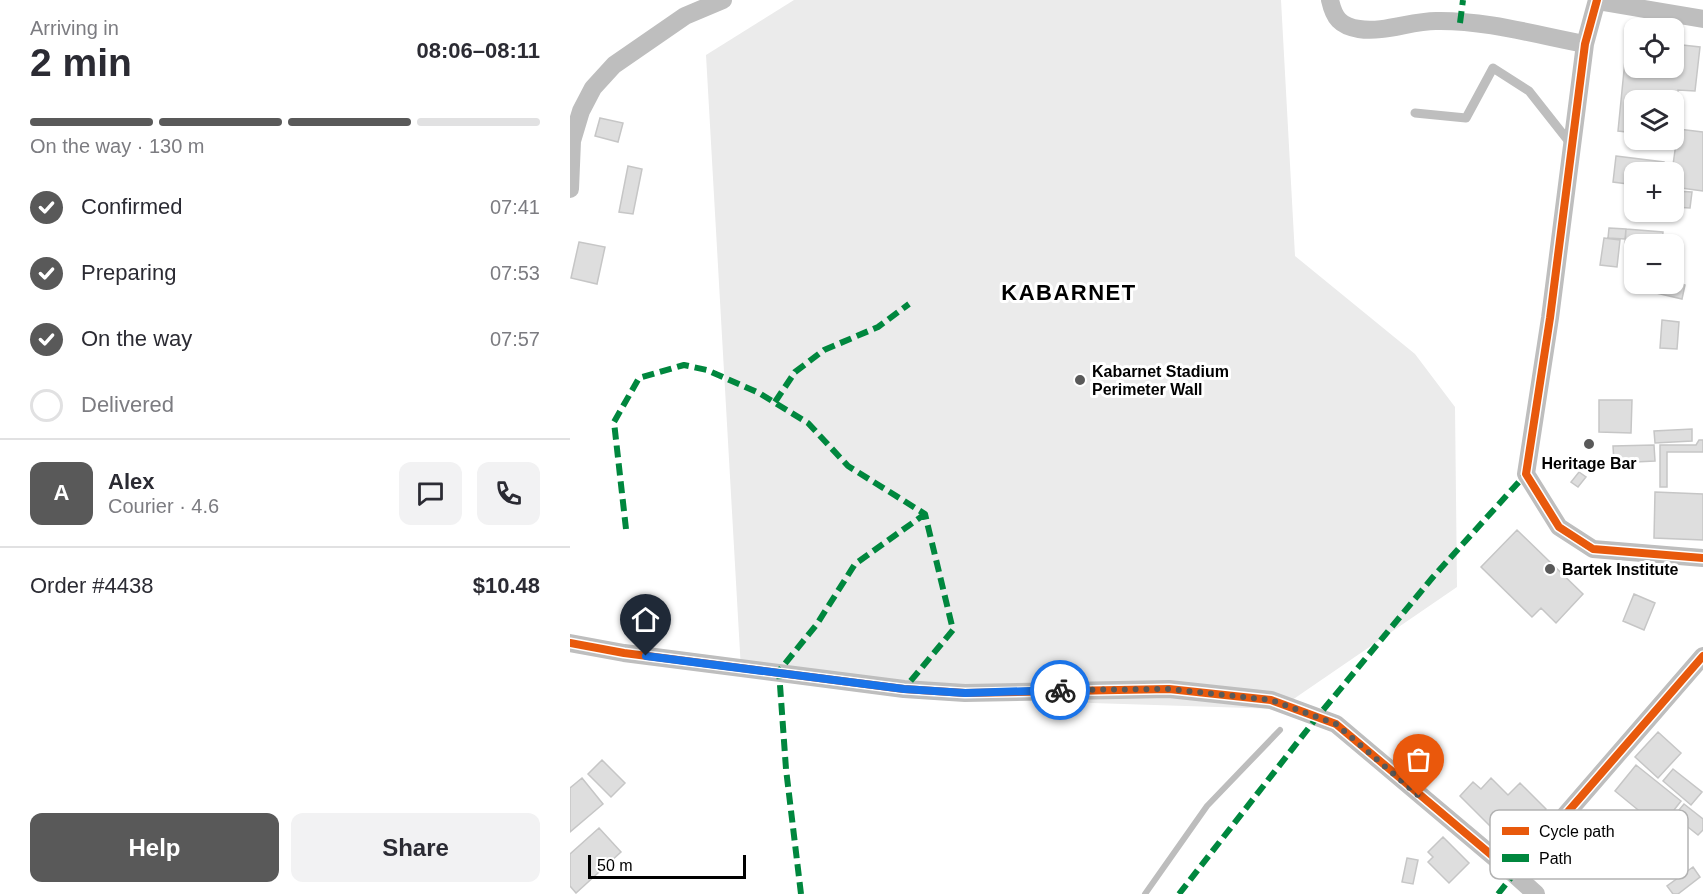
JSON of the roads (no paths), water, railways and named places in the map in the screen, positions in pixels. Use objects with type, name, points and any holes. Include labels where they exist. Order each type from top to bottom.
[{"type":"street","points":[[570,189],[572,141],[581,111],[592,88],[614,65],[685,16],[723,0]]},
{"type":"street","points":[[1330,0],[1339,23],[1360,30],[1438,21],[1478,25],[1585,44]]},
{"type":"street","points":[[1703,19],[1597,1],[1585,44],[1526,474],[1559,527],[1593,549],[1664,557],[1703,558]]},
{"type":"street","points":[[570,643],[624,654],[904,689],[965,693],[1169,689],[1271,700],[1336,724],[1490,854]]},
{"type":"street","points":[[1569,810],[1703,656]]},
{"type":"street","points":[[1520,879],[1536,894]]},
{"type":"lane","points":[[1415,112],[1466,118],[1493,68],[1529,91],[1572,145]]},
{"type":"waterway","points":[[1145,894],[1207,806],[1280,730]]},
{"type":"place","name":"Kabarnet Stadium Perimeter Wall","points":[[1080,380]]},
{"type":"place","name":"Heritage Bar","points":[[1589,444]]},
{"type":"place","name":"Bartek Institute","points":[[1550,569]]},
{"type":"district","name":"KABARNET","points":[[1069,292]]}]
